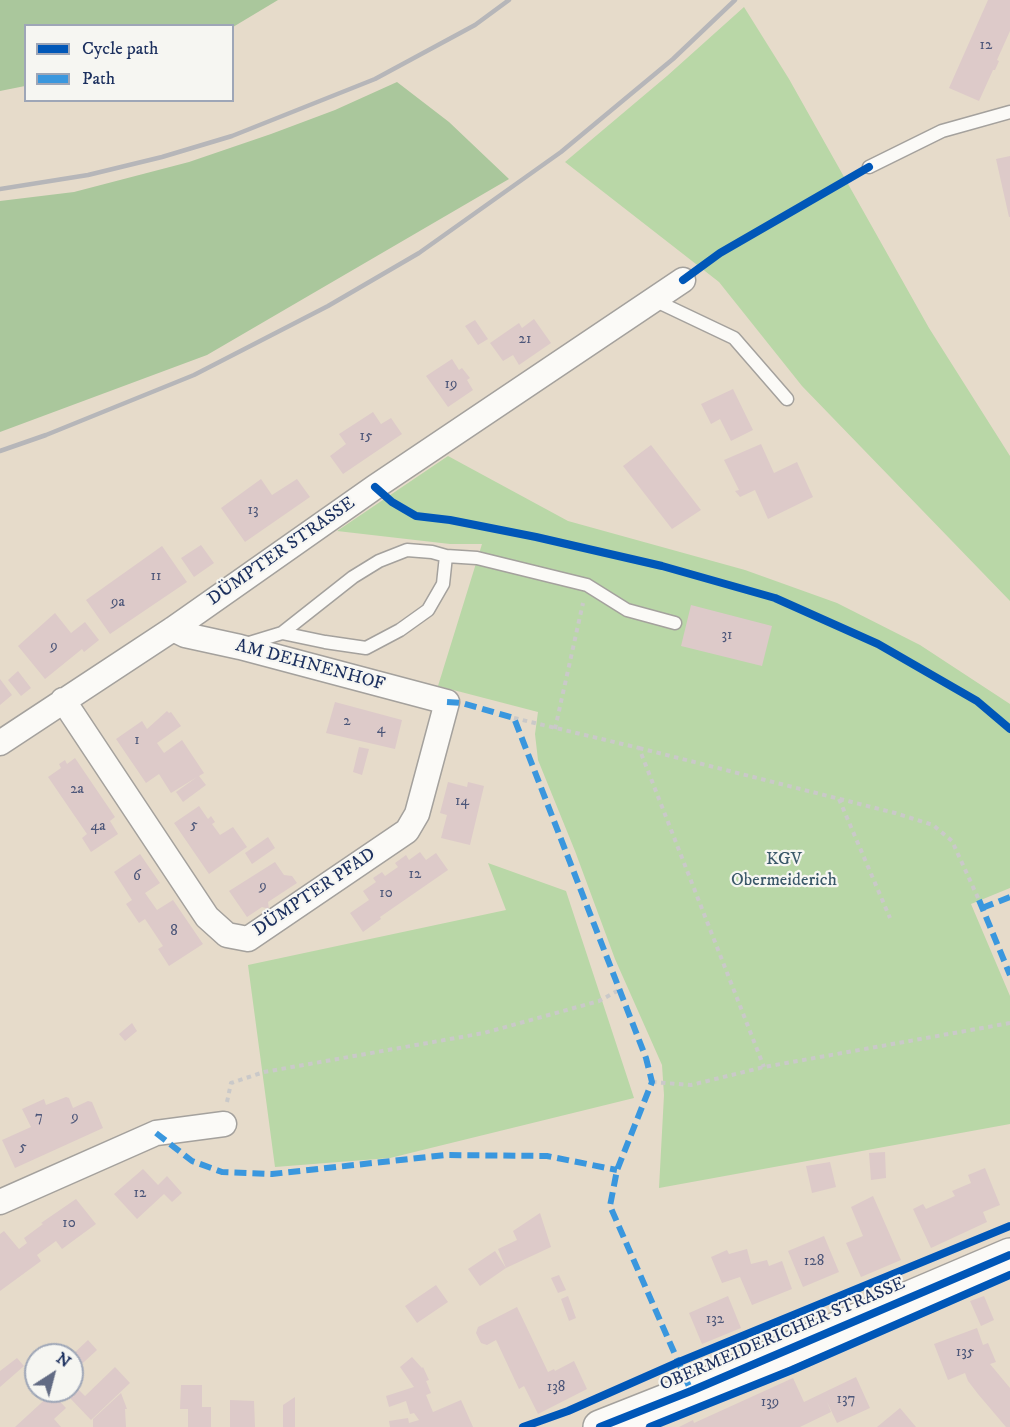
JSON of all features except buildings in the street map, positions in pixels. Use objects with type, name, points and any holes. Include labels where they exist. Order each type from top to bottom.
[{"type":"main road","name":"OBERMEIDERICHER STRASSE","points":[[602,1427],[1010,1255]]},
{"type":"street","name":"DÜMPTER STRASSE","points":[[0,743],[173,629],[375,487],[683,280]]},
{"type":"street","name":"AM DEHNENHOF","points":[[173,629],[184,635],[240,647],[447,702]]},
{"type":"street","name":"DÜMPTER PFAD","points":[[63,700],[207,917],[227,935],[248,939],[407,831],[417,814],[447,702]]},
{"type":"street","points":[[0,1202],[156,1133],[224,1124]]},
{"type":"lane","points":[[869,167],[942,131],[1010,112]]},
{"type":"lane","points":[[653,299],[734,338],[787,399]]},
{"type":"lane","points":[[240,647],[282,633],[353,577],[380,561],[407,550],[477,558],[587,585],[627,609],[675,623]]},
{"type":"lane","points":[[282,633],[366,648],[400,630],[428,610],[443,584],[446,556]]},
{"type":"path","points":[[555,729],[587,585]]},
{"type":"path","points":[[514,718],[839,798],[933,825],[952,841],[979,900]]},
{"type":"path","points":[[639,748],[764,1067]]},
{"type":"path","points":[[839,798],[890,918]]},
{"type":"path","points":[[224,1124],[231,1083],[264,1072],[484,1033],[599,1001],[619,990]]},
{"type":"path","points":[[652,1082],[691,1085],[764,1067],[1010,1023]]},
{"type":"green space","points":[[0,0],[278,0],[234,26],[234,24],[24,24],[24,86],[0,91]]},
{"type":"green space","points":[[744,7],[789,79],[929,328],[1010,456],[1010,601],[802,386],[719,282],[565,162]]},
{"type":"green space","points":[[397,82],[449,122],[509,179],[207,355],[0,432],[0,201],[74,192],[189,162],[335,110]]},
{"type":"green space","name":"KGV Obermeiderich","points":[[448,456],[568,521],[745,570],[837,603],[920,645],[1010,704],[1010,888],[971,904],[1010,996],[1010,1124],[659,1188],[664,1095],[662,1065],[615,959],[538,760],[535,734],[538,712],[438,686],[482,544],[450,544],[337,531]]},
{"type":"green space","points":[[488,863],[566,891],[634,1098],[390,1158],[275,1167],[248,965],[506,910]]},
{"type":"railway","points":[[0,189],[88,175],[162,157],[232,136],[375,79],[475,25],[509,0]]},
{"type":"railway","points":[[0,451],[46,435],[194,375],[328,306],[419,253],[561,152],[673,59],[735,0]]},
{"type":"marked path","points":[[447,702],[462,703],[514,718],[646,1058],[652,1082],[617,1170],[610,1206],[691,1391]]},
{"type":"marked path","points":[[982,908],[1010,897]]},
{"type":"marked path","points":[[979,900],[1010,975]]},
{"type":"marked path","points":[[156,1133],[192,1161],[222,1172],[272,1174],[446,1155],[547,1156],[617,1170]]},
{"type":"cycle path","points":[[683,280],[720,253],[869,167]]},
{"type":"cycle path","points":[[375,487],[392,502],[416,516],[450,520],[536,537],[662,566],[775,598],[878,644],[977,701],[1010,729]]},
{"type":"cycle path","points":[[523,1427],[568,1411],[679,1362],[1010,1226]]},
{"type":"cycle path","points":[[600,1427],[691,1391],[1010,1255]]},
{"type":"cycle path","points":[[650,1427],[792,1370],[1010,1275]]}]
